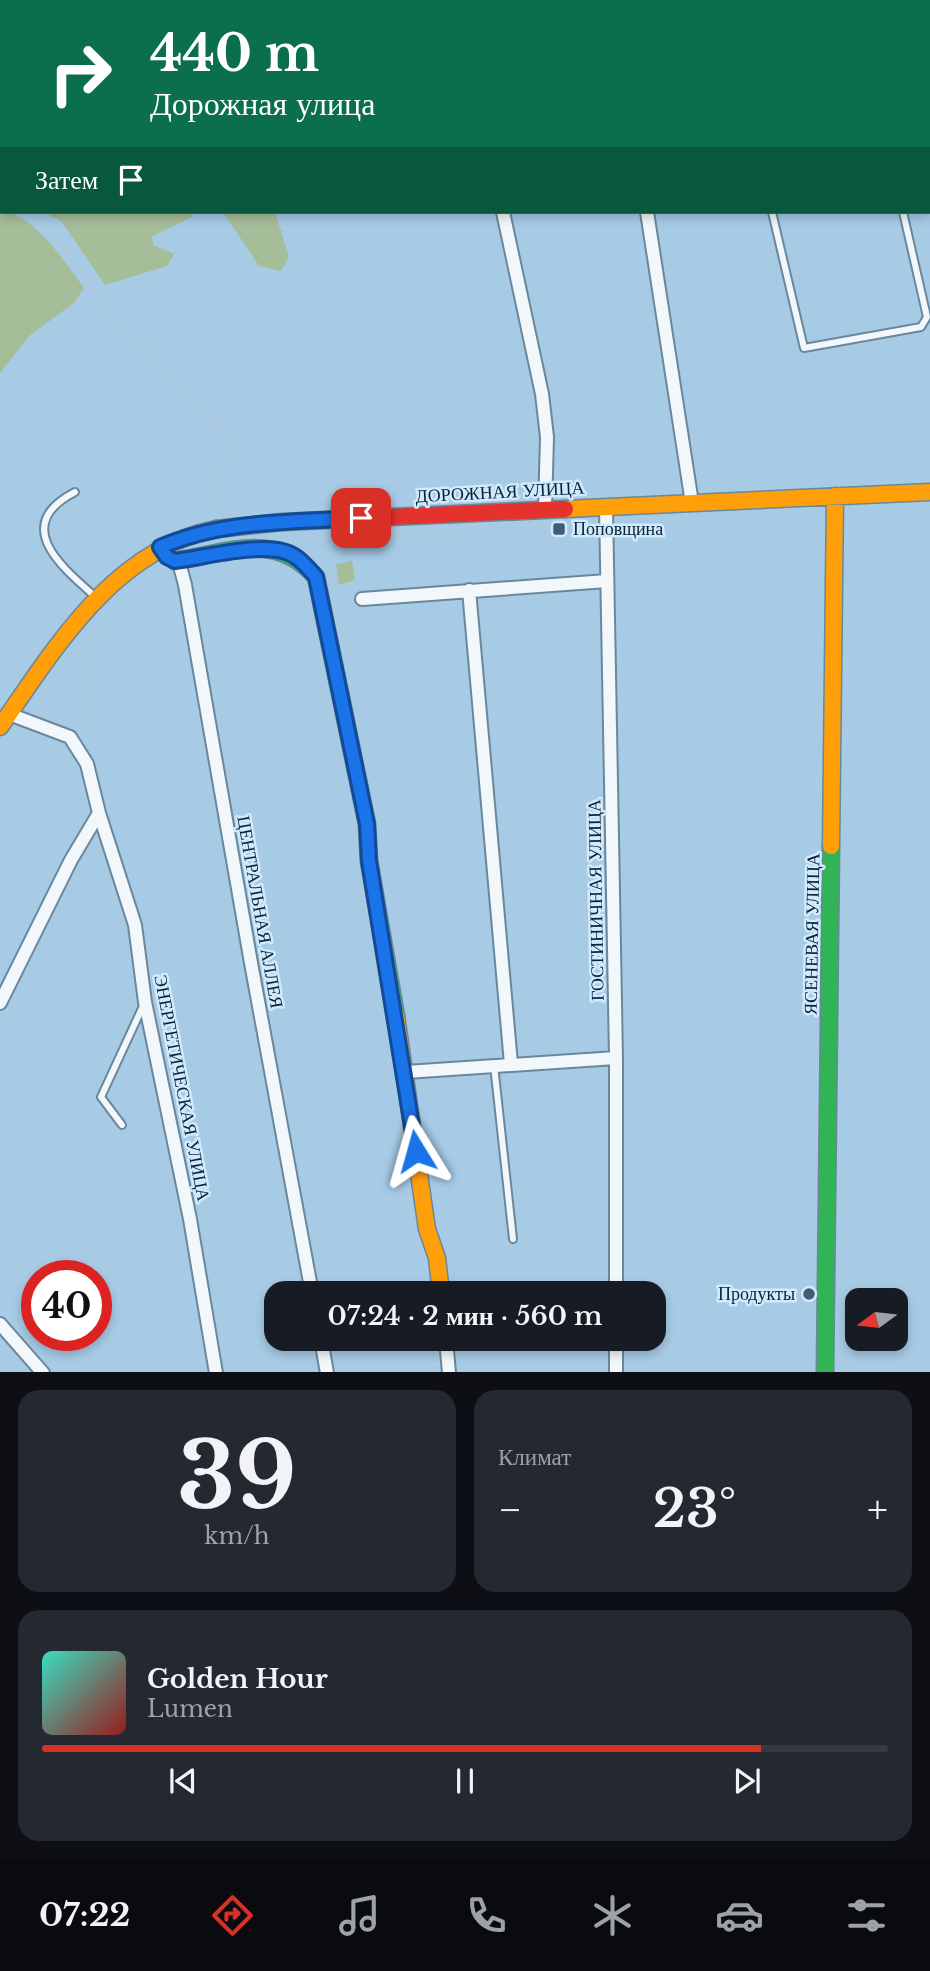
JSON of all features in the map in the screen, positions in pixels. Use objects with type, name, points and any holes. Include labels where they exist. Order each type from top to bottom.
[{"type":"main road","name":"ДОРОЖНАЯ УЛИЦА","points":[[4,721],[99,600],[129,569],[160,547],[213,529],[282,522],[930,492]]},
{"type":"main road","name":"ЯСЕНЕВАЯ УЛИЦА","points":[[825,1372],[835,496]]},
{"type":"main road","points":[[175,561],[262,549],[287,552],[302,562],[316,577],[367,824],[369,861],[406,1072],[427,1229],[437,1258],[440,1281]]},
{"type":"street","points":[[503,214],[542,394],[547,446],[545,509]]},
{"type":"street","points":[[647,214],[692,503]]},
{"type":"street","name":"ГОСТИНИЧНАЯ УЛИЦА","points":[[606,507],[617,1058],[616,1281]]},
{"type":"street","name":"ЦЕНТРАЛЬНАЯ АЛЛЕЯ","points":[[160,547],[167,557],[175,561],[185,584],[253,977],[310,1281]]},
{"type":"street","points":[[362,599],[607,581]]},
{"type":"street","points":[[469,590],[511,1064]]},
{"type":"street","name":"ЭНЕРГЕТИЧЕСКАЯ УЛИЦА","points":[[4,721],[71,737],[87,764],[99,813],[135,925],[145,1002],[190,1219],[216,1372]]},
{"type":"street","points":[[0,1003],[43,922],[71,860],[99,813]]},
{"type":"street","points":[[406,1072],[617,1058]]},
{"type":"street","points":[[0,1324],[42,1372]]},
{"type":"street","points":[[323,1351],[327,1372]]},
{"type":"street","points":[[447,1351],[449,1372]]},
{"type":"street","points":[[616,1351],[616,1372]]},
{"type":"lane","points":[[772,214],[804,348],[921,327],[926,317],[903,214]]},
{"type":"lane","points":[[75,492],[59,502],[48,516],[46,543],[56,561],[99,600]]},
{"type":"lane","points":[[122,1125],[102,1097],[145,1002]]},
{"type":"lane","points":[[494,1065],[513,1239]]},
{"type":"path","points":[[28,214],[58,241],[110,313],[222,429],[226,452],[213,529]]},
{"type":"path","points":[[496,493],[518,498]]},
{"type":"path","points":[[520,523],[559,529]]},
{"type":"path","points":[[286,540],[470,528]]},
{"type":"path","points":[[84,739],[92,648],[99,620],[92,629]]},
{"type":"shaded area","points":[[0,214],[14,214],[48,241],[84,288],[75,302],[29,336],[0,373]]},
{"type":"shaded area","points":[[48,214],[191,214],[192,217],[152,236],[153,245],[174,254],[167,266],[105,285],[62,222]]},
{"type":"shaded area","points":[[224,214],[276,214],[289,257],[281,271],[259,266]]},
{"type":"shaded area","points":[[352,561],[355,580],[339,585],[336,564]]},
{"type":"traffic: fast","points":[[175,561],[232,550],[267,549],[300,562],[316,577],[367,824],[369,861],[396,1016]]},
{"type":"traffic: fast","points":[[825,1372],[831,846]]},
{"type":"traffic: slow","points":[[565,509],[930,492]]},
{"type":"traffic: slow","points":[[831,846],[835,496]]},
{"type":"traffic: slow","points":[[0,727],[66,635],[90,606],[117,580],[147,557],[180,540],[216,529]]},
{"type":"traffic: slow","points":[[396,1016],[427,1229],[437,1258],[440,1281]]},
{"type":"traffic: jam","points":[[216,529],[282,522],[565,509]]},
{"type":"place","name":"Поповщина","points":[[559,529]]},
{"type":"place","name":"Продукты","points":[[809,1294]]},
{"type":"route","points":[[361,518],[213,529],[194,533],[160,547],[163,554],[175,561],[262,549],[287,552],[302,562],[316,577],[367,824],[369,861],[406,1072],[416,1151]]}]
